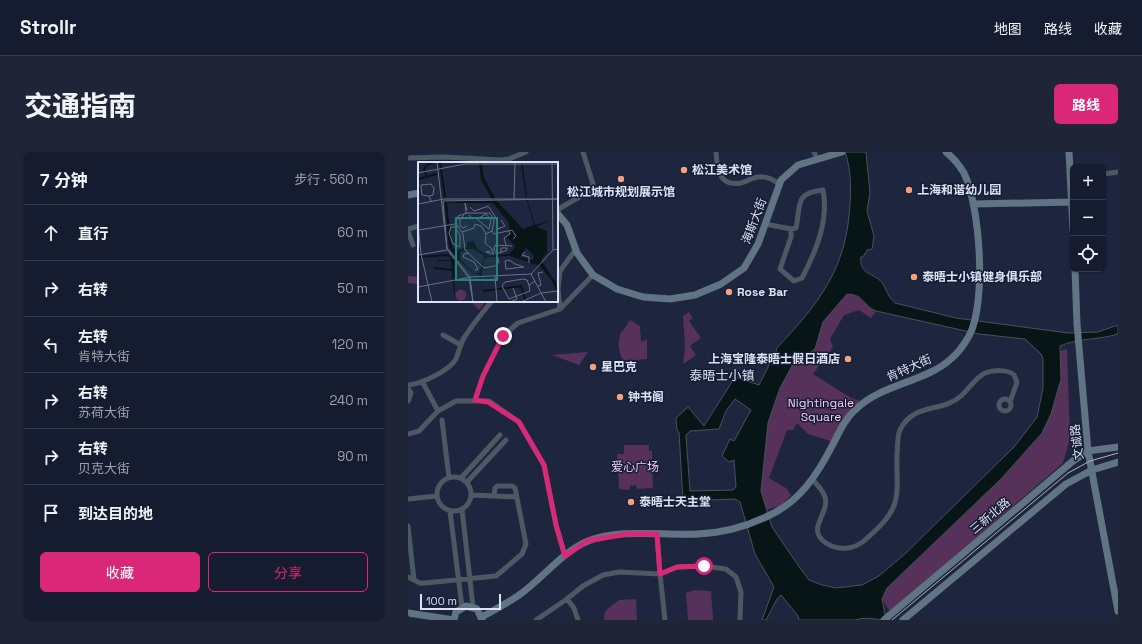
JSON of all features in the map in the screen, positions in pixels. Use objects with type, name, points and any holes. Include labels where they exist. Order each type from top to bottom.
[{"type":"street","points":[[408,158],[468,161],[502,160],[516,154],[526,152]]},
{"type":"street","points":[[558,211],[590,190],[593,184],[583,152]]},
{"type":"street","points":[[716,152],[718,174],[724,180],[732,183],[742,183],[759,176],[768,178],[780,185]]},
{"type":"street","name":"海斯大街","points":[[558,213],[567,225],[576,249],[593,275],[617,289],[643,298],[670,299],[695,295],[721,284],[744,268],[758,244],[782,180],[798,165],[816,156],[842,152]]},
{"type":"street","name":"肯特大街","points":[[657,534],[721,532],[771,515],[804,492],[821,468],[843,423],[854,410],[878,393],[932,371],[952,358],[970,335],[978,305],[979,269],[973,204],[963,172],[946,152]]},
{"type":"street","points":[[1069,152],[1070,164]]},
{"type":"street","points":[[1106,174],[1118,172]]},
{"type":"street","points":[[765,224],[791,229],[796,228],[802,198],[809,191],[823,190],[825,200],[824,216],[818,245],[802,278],[794,281],[780,269],[792,237],[791,229]]},
{"type":"street","points":[[408,195],[418,193]]},
{"type":"street","points":[[973,204],[1070,202]]},
{"type":"street","points":[[414,245],[408,230],[418,226]]},
{"type":"street","points":[[560,309],[558,289],[560,271],[576,249]]},
{"type":"street","name":"文诚路","points":[[1075,272],[1077,324],[1088,451],[1118,610]]},
{"type":"street","points":[[475,400],[483,376],[503,336],[518,323],[560,309],[593,275]]},
{"type":"street","points":[[408,401],[411,396],[408,387],[440,374],[456,360],[461,345],[476,319],[491,302]]},
{"type":"street","points":[[443,335],[461,345]]},
{"type":"street","points":[[813,480],[826,497],[825,510],[816,526],[818,532],[825,542],[837,548],[859,546],[876,530],[893,509],[896,497],[900,431],[909,417],[929,407],[947,404],[961,396],[968,387],[985,373],[1004,370],[1014,375],[1017,382],[1010,402]]},
{"type":"street","points":[[422,381],[438,411]]},
{"type":"street","points":[[408,434],[419,431],[433,419],[438,411],[456,401],[475,400],[488,402],[519,422],[544,465],[556,525],[565,556]]},
{"type":"street","points":[[442,420],[449,478]]},
{"type":"street","points":[[461,478],[500,434]]},
{"type":"street","points":[[467,482],[506,440]]},
{"type":"street","name":"三新北路","points":[[884,620],[1057,473],[1088,451],[1118,447]]},
{"type":"street","name":"三新北路","points":[[903,620],[1066,484],[1092,470],[1118,462]]},
{"type":"street","points":[[449,478],[461,478],[467,482],[472,495],[469,503],[462,509],[450,511],[442,506],[437,496],[440,485],[449,478]]},
{"type":"street","points":[[408,577],[425,583],[496,576],[522,554],[526,544],[515,488],[512,486],[497,486],[495,488],[494,496]]},
{"type":"street","points":[[472,495],[517,497]]},
{"type":"street","points":[[408,500],[437,496]]},
{"type":"street","points":[[462,509],[473,607],[482,618],[520,595],[565,556],[587,541],[626,534],[657,534],[665,620]]},
{"type":"street","points":[[450,511],[462,607]]},
{"type":"street","points":[[408,526],[414,580]]},
{"type":"street","points":[[536,620],[583,586],[604,575],[619,572],[660,574],[677,567],[704,566],[726,569],[736,577],[741,592],[740,620]]},
{"type":"street","points":[[567,599],[574,608],[578,620]]},
{"type":"street","points":[[408,613],[454,620],[456,612],[462,607],[473,607]]},
{"type":"green space","points":[[408,276],[418,277],[418,284],[408,283]]},
{"type":"green space","name":"Nightingale Square","points":[[847,294],[857,296],[876,311],[871,318],[859,310],[844,315],[830,339],[833,347],[813,374],[851,398],[863,402],[834,442],[808,434],[797,423],[793,430],[787,430],[769,478],[786,488],[791,495],[780,506],[766,510],[761,491],[762,471],[768,423],[780,388],[793,364],[815,349],[823,322]]},
{"type":"green space","points":[[471,302],[485,302],[479,310]]},
{"type":"green space","points":[[689,312],[693,318],[689,321],[701,338],[690,346],[696,355],[683,364],[685,346],[683,316]]},
{"type":"green space","points":[[630,320],[640,326],[641,342],[647,339],[647,359],[623,361],[619,350],[619,340],[621,332]]},
{"type":"green space","points":[[1067,349],[1070,438],[1063,463],[890,612],[882,599],[887,588],[1001,479],[1042,433],[1061,379],[1060,351]]},
{"type":"green space","points":[[588,352],[579,365],[552,355]]},
{"type":"green space","name":"爱心广场","points":[[624,445],[649,445],[649,451],[652,451],[653,488],[637,489],[636,485],[630,486],[630,490],[619,489],[617,454],[624,454]]},
{"type":"green space","points":[[694,590],[711,591],[713,620],[688,620],[686,593]]},
{"type":"green space","points":[[636,599],[637,620],[604,620],[605,611],[619,600]]},
{"type":"shaded area","points":[[845,152],[866,152],[870,193],[867,211],[874,236],[872,249],[867,250],[863,257],[861,257],[862,268],[880,280],[889,296],[895,303],[956,318],[1068,333],[1098,332],[1118,325],[1118,334],[1067,343],[1060,346],[1061,379],[1051,414],[1042,433],[1001,479],[887,588],[882,599],[886,620],[867,618],[856,620],[799,620],[798,616],[781,595],[777,599],[766,620],[762,620],[774,587],[755,554],[740,502],[735,499],[683,501],[679,432],[677,430],[676,418],[688,407],[704,426],[735,377],[759,385],[770,363],[767,359],[777,352],[776,349],[818,300],[837,266],[848,226],[850,184]],"holes":[[[847,294],[857,296],[876,311],[979,334],[1025,339],[1041,354],[1043,359],[1043,388],[1037,417],[1014,447],[907,552],[879,576],[862,585],[836,588],[809,580],[772,527],[761,491],[768,423],[780,388],[793,364],[815,349],[823,322]],[[735,399],[751,410],[734,441],[730,439],[722,456],[729,462],[734,460],[736,487],[733,490],[690,491],[686,435],[690,431],[719,429],[726,411]]]},
{"type":"tram line","points":[[892,620],[1068,473],[1090,461],[1118,453]]},
{"type":"place","name":"松江美术馆","points":[[684,170]]},
{"type":"place","name":"松江城市规划展示馆","points":[[621,179]]},
{"type":"place","name":"上海和谐幼儿园","points":[[909,190]]},
{"type":"place","name":"泰晤士小镇健身俱乐部","points":[[914,277]]},
{"type":"place","name":"Rose Bar","points":[[729,292]]},
{"type":"place","name":"上海宝隆泰晤士假日酒店","points":[[848,359]]},
{"type":"place","name":"星巴克","points":[[593,367]]},
{"type":"place","name":"钟书阁","points":[[620,397]]},
{"type":"place","name":"泰晤士天主堂","points":[[631,502]]},
{"type":"district","name":"泰晤士小镇","points":[[722,375]]},
{"type":"route","points":[[503,336],[483,376],[475,400],[488,402],[519,422],[544,465],[556,525],[565,556],[587,541],[626,534],[657,534],[660,574],[677,567],[704,566]]}]
